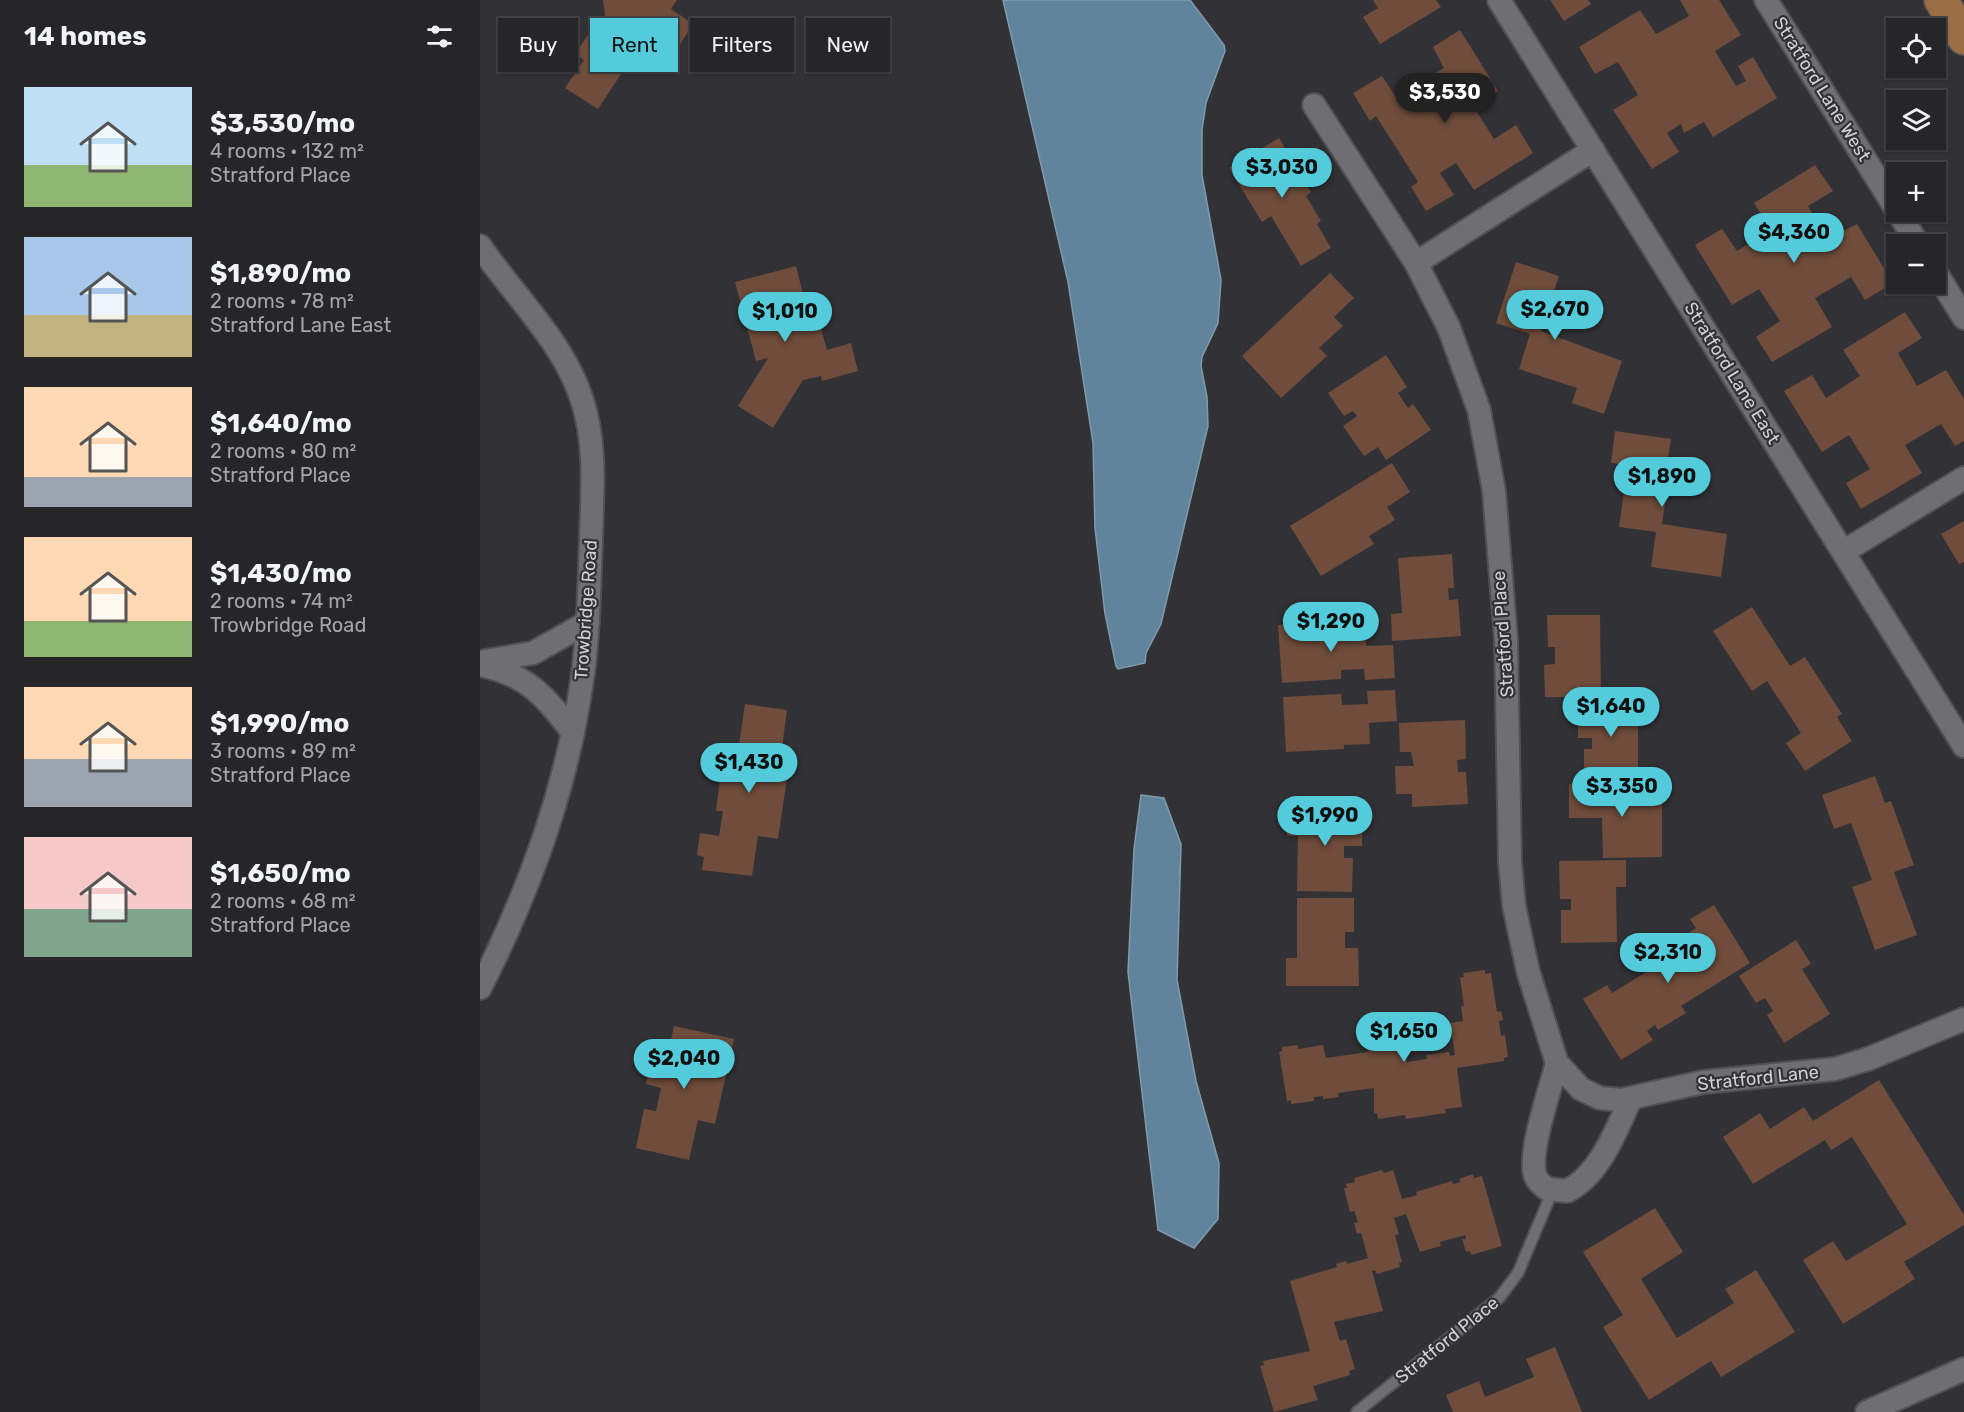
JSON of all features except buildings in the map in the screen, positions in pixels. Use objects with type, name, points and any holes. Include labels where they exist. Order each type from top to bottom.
[{"type":"main road","points":[[1941,0],[1964,38]]},
{"type":"street","name":"Stratford Lane East","points":[[1499,0],[1964,746]]},
{"type":"street","name":"Stratford Lane West","points":[[1766,0],[1886,192]]},
{"type":"street","name":"Stratford Place","points":[[1314,105],[1416,263],[1464,363],[1486,440],[1494,491],[1506,639],[1510,862],[1514,906],[1528,972],[1557,1063]]},
{"type":"street","points":[[1416,263],[1593,150]]},
{"type":"street","name":"Trowbridge Road","points":[[480,246],[565,362],[582,400],[590,434],[593,468],[588,622],[583,678],[573,733],[556,798],[531,871],[480,988]]},
{"type":"street","points":[[1946,289],[1964,318]]},
{"type":"street","points":[[1843,552],[1964,478]]},
{"type":"street","points":[[480,663],[533,653],[588,622]]},
{"type":"street","points":[[480,663],[510,673],[531,684],[550,703],[573,733]]},
{"type":"street","name":"Stratford Lane","points":[[1557,1063],[1572,1082],[1591,1095],[1611,1100],[1631,1098],[1703,1082],[1835,1069],[1868,1059],[1964,1019]]},
{"type":"street","points":[[1557,1063],[1545,1106],[1534,1162],[1538,1180],[1552,1192],[1574,1188],[1596,1164],[1631,1098]]},
{"type":"street","points":[[1867,1412],[1964,1369]]},
{"type":"lane","name":"Stratford Place","points":[[1357,1412],[1499,1298],[1518,1273],[1552,1192]]},
{"type":"water","points":[[1003,0],[1190,0],[1224,45],[1225,51],[1206,103],[1202,130],[1202,175],[1221,280],[1218,323],[1202,357],[1201,366],[1207,397],[1208,426],[1161,624],[1146,653],[1145,663],[1118,669],[1105,614],[1095,528],[1093,443],[1068,282]]},
{"type":"water","points":[[1141,795],[1164,798],[1181,844],[1177,980],[1196,1081],[1219,1163],[1218,1219],[1194,1248],[1158,1230],[1128,972],[1134,849]]}]
